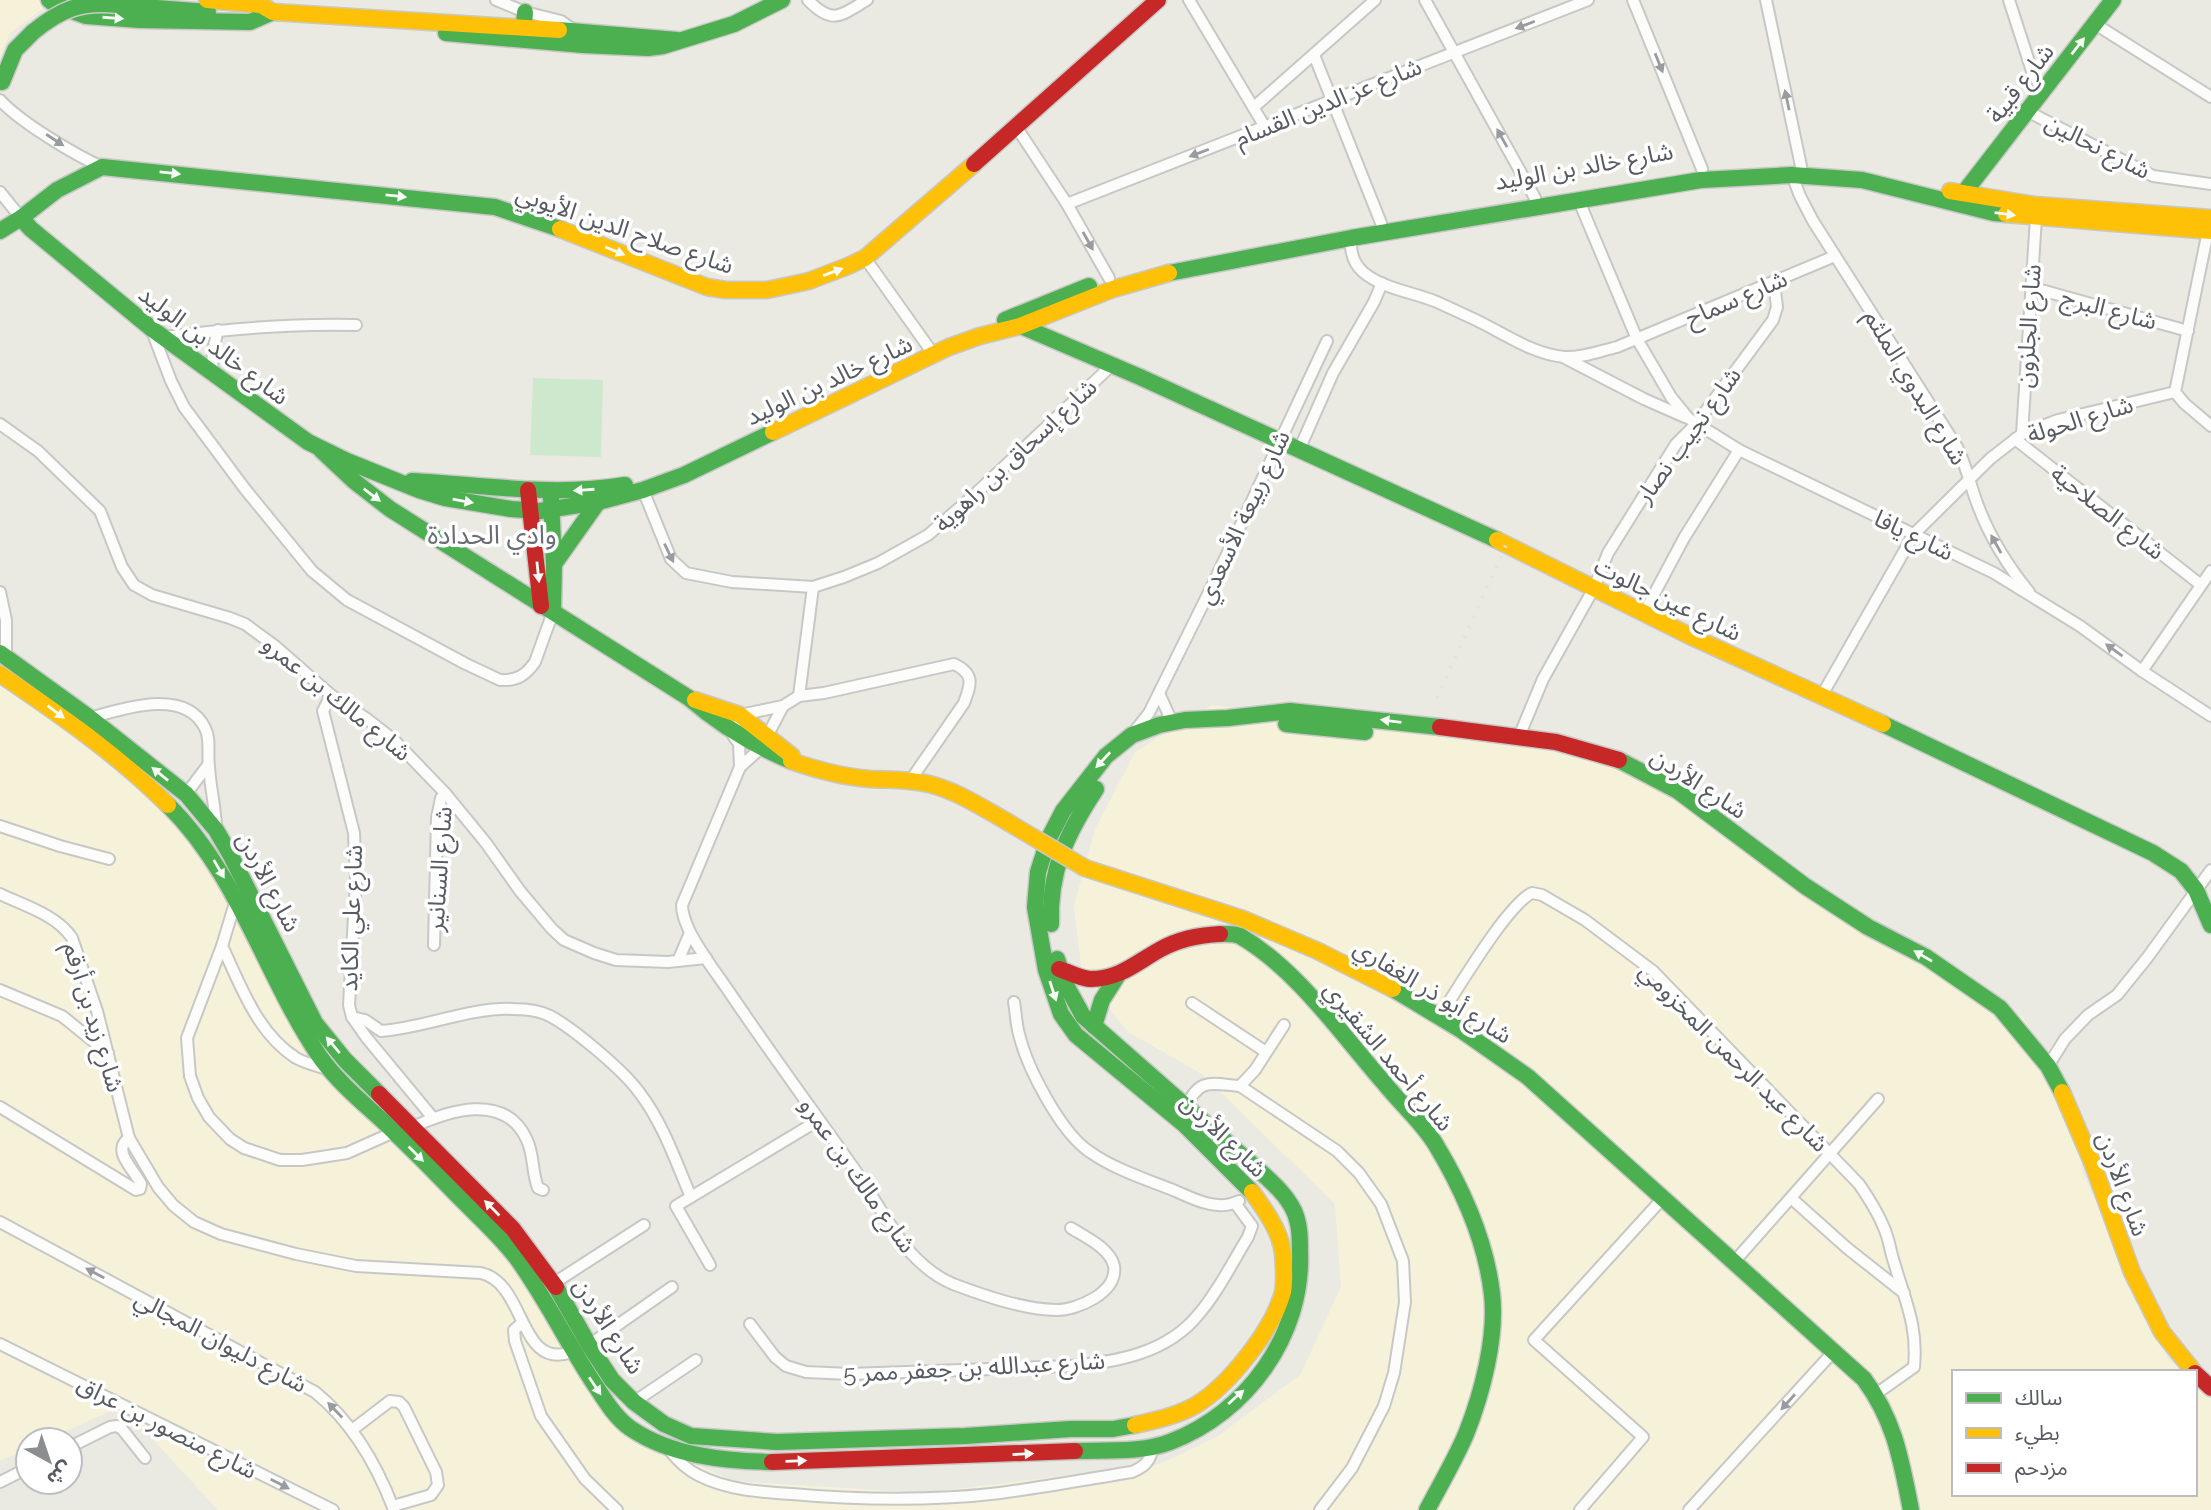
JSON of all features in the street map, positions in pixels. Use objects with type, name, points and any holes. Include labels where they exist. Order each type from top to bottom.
[{"type":"main road","points":[[49,0],[55,5],[86,16],[140,20],[250,22],[273,12]]},
{"type":"main road","points":[[207,0],[261,5],[273,12]]},
{"type":"main road","points":[[524,27],[648,48],[663,46],[734,23],[782,0]]},
{"type":"main road","name":"شارع صلاح الدين الأيوبي","points":[[102,167],[495,207],[561,229],[723,292],[750,291],[796,283],[847,267],[865,258],[1017,128],[1158,0]]},
{"type":"main road","name":"شارع قبية","points":[[1963,194],[2113,0]]},
{"type":"main road","points":[[2,82],[15,50],[33,32],[59,12],[93,2],[225,13],[358,16],[389,20],[414,30],[524,27],[677,40]]},
{"type":"main road","points":[[0,232],[57,190],[102,167]]},
{"type":"main road","name":"شارع خالد بن الوليد","points":[[21,218],[40,238],[158,333],[321,450],[445,498],[531,511],[598,502],[643,490],[699,467],[934,355],[1039,312],[1109,278],[1182,261],[1381,223],[1702,169],[1861,169],[1963,194],[2210,226]]},
{"type":"main road","name":"شارع خالد بن الوليد","points":[[1039,312],[1170,273],[1350,238],[1701,180],[1796,171],[1862,180],[1994,213],[2036,218],[2210,226]]},
{"type":"main road","name":"شارع عين جالوت","points":[[1039,312],[1074,348]]},
{"type":"main road","name":"شارع عين جالوت","points":[[1014,322],[1465,525],[1737,658],[1822,695],[2100,826],[2153,853],[2181,871],[2196,890],[2211,925]]},
{"type":"main road","name":"شارع أبو ذر الغفاري","points":[[321,450],[376,499],[690,698],[730,731],[765,742],[799,763],[841,775],[928,783],[950,790],[1085,868],[1242,918],[1314,949],[1440,1016],[1491,1049],[1528,1077],[1864,1379],[1876,1394],[1894,1428],[1911,1510]]},
{"type":"main road","name":"شارع خالد بن الوليد","points":[[398,481],[550,491],[612,488],[699,467]]},
{"type":"main road","points":[[528,490],[547,609]]},
{"type":"main road","points":[[547,609],[554,564],[550,491]]},
{"type":"main road","points":[[554,564],[598,502]]},
{"type":"main road","name":"شارع الأردن","points":[[3,655],[90,718],[186,794],[216,830],[315,1023],[345,1060],[513,1229],[554,1283],[612,1380],[634,1402],[664,1424],[691,1436],[777,1442],[1112,1429],[1173,1416],[1207,1398],[1227,1380],[1251,1351],[1264,1333],[1283,1291],[1283,1253],[1277,1232],[1254,1194],[1185,1125],[1076,1035],[1061,1014],[1049,981],[1035,907],[1038,872],[1049,838],[1063,811],[1116,747],[1132,735],[1172,722],[1290,711],[1318,712],[1570,754],[1620,771],[1671,800],[1805,899],[1958,993],[2002,1026],[2030,1058],[2052,1095],[2140,1316],[2163,1352],[2179,1370]]},
{"type":"main road","name":"شارع الأردن","points":[[0,674],[111,754],[174,810],[204,847],[236,901],[308,1038],[331,1071],[513,1252],[535,1285],[572,1352],[621,1419],[647,1439],[667,1448],[730,1460],[965,1456],[1153,1447],[1176,1440],[1205,1423],[1262,1373],[1284,1338],[1297,1303],[1302,1266],[1298,1222],[1285,1196],[1078,1009],[1059,969],[1050,907],[1054,872],[1062,845],[1096,789],[1120,761],[1148,742],[1165,736],[1205,730],[1276,724],[1421,731]]},
{"type":"main road","name":"شارع أبو ذر الغفاري","points":[[690,698],[740,715],[765,742]]},
{"type":"main road","name":"شارع الأردن","points":[[1452,736],[1570,745],[1622,761],[1678,791],[1805,886],[1868,927],[1926,957],[2000,1009],[2020,1029],[2048,1066],[2061,1089],[2092,1162],[2132,1272],[2162,1332],[2192,1370]]},
{"type":"main road","name":"شارع أحمد الشقيري","points":[[1118,975],[1181,940],[1201,935],[1237,934],[1276,961],[1306,992],[1420,1123],[1445,1159],[1480,1241],[1492,1293],[1493,1317],[1489,1351],[1476,1406],[1465,1436],[1427,1510]]},
{"type":"main road","points":[[1059,969],[1088,979],[1118,975]]},
{"type":"main road","points":[[1094,1026],[1102,1000],[1118,975]]},
{"type":"main road","name":"شارع الأردن","points":[[2197,1376],[2211,1388]]},
{"type":"main road","points":[[2197,1388],[2211,1399]]},
{"type":"main road","points":[[964,1436],[965,1456]]},
{"type":"street","points":[[496,0],[524,27]]},
{"type":"street","points":[[808,0],[830,16],[838,17],[867,0]]},
{"type":"street","points":[[1189,0],[1265,127]]},
{"type":"street","points":[[1254,107],[1375,0]]},
{"type":"street","points":[[1425,0],[1535,198]]},
{"type":"street","name":"شارع عز الدين القسام","points":[[1067,204],[1588,0]]},
{"type":"street","points":[[1633,0],[1702,169]]},
{"type":"street","name":"شارع البدوي الملثم","points":[[1766,0],[1804,205],[1957,447],[1970,478],[1975,499],[1995,543],[2036,600]]},
{"type":"street","points":[[2009,0],[2032,71],[2042,91]]},
{"type":"street","points":[[2095,24],[2211,97]]},
{"type":"street","points":[[1314,55],[1381,223]]},
{"type":"street","name":"شارع صلاح الدين الأيوبي","points":[[3,105],[86,160],[102,167]]},
{"type":"street","name":"شارع نحالين","points":[[2027,111],[2152,176],[2211,184]]},
{"type":"street","points":[[1017,128],[1067,204],[1109,278]]},
{"type":"street","points":[[0,192],[21,218]]},
{"type":"street","name":"شارع يافا","points":[[1579,201],[1637,339],[1671,397],[1692,420],[1739,450],[1994,573],[2080,626],[2211,716]]},
{"type":"street","name":"شارع الجلزون","points":[[2019,436],[2036,218]]},
{"type":"street","points":[[2210,226],[2175,392],[2211,426]]},
{"type":"street","points":[[1350,238],[1352,256],[1358,266],[1382,283],[1477,320],[1519,344],[1563,357],[1644,399],[1692,420]]},
{"type":"street","name":"شارع سماح","points":[[1637,339],[1835,256]]},
{"type":"street","points":[[865,258],[934,355]]},
{"type":"street","points":[[1299,450],[1333,373],[1382,283]]},
{"type":"street","name":"شارع نجيب نصار","points":[[1518,739],[1543,679],[1594,588],[1608,553],[1692,420],[1773,320],[1777,307],[1774,283]]},
{"type":"street","name":"شارع البرج","points":[[2030,287],[2188,331]]},
{"type":"street","points":[[356,325],[158,333],[171,381],[184,407],[286,541],[330,588],[402,630],[500,680],[516,680],[535,662],[545,632],[547,609]]},
{"type":"street","points":[[212,372],[213,350],[218,330]]},
{"type":"street","points":[[1563,357],[1582,356],[1637,339]]},
{"type":"street","name":"شارع ربيعة الأسعدي","points":[[1132,735],[1149,712],[1213,584],[1327,341]]},
{"type":"street","name":"شارع إسحاق بن راهوية","points":[[643,490],[671,559],[686,573],[732,582],[813,587],[878,563],[943,523],[1112,365]]},
{"type":"street","name":"شارع الحولة","points":[[1822,695],[1914,534],[1970,478],[2019,436],[2058,420],[2175,392]]},
{"type":"street","name":"شارع مالك بن عمرو","points":[[0,424],[38,452],[100,511],[122,567],[134,584],[152,595],[245,624],[275,646],[331,695],[394,740],[445,793],[527,899],[564,940],[616,960],[678,961],[706,958]]},
{"type":"street","name":"شارع الصلاحية","points":[[2019,436],[2202,585]]},
{"type":"street","points":[[1644,613],[1678,548],[1739,450]]},
{"type":"street","points":[[2142,671],[2211,571]]},
{"type":"street","points":[[799,696],[813,587]]},
{"type":"street","points":[[0,592],[6,620],[3,655]]},
{"type":"street","points":[[740,767],[739,744],[730,731],[740,715],[783,706],[799,696],[824,693],[949,664],[961,667],[971,682],[964,702],[910,781]]},
{"type":"street","points":[[1159,693],[1172,722]]},
{"type":"street","name":"شارع علي الكايد","points":[[331,695],[323,711],[354,833],[356,880],[348,995],[352,1017],[382,1058],[433,1118]]},
{"type":"street","points":[[90,718],[130,707],[171,704],[183,708],[199,720],[206,730],[216,830]]},
{"type":"street","points":[[765,742],[783,706]]},
{"type":"street","name":"شارع مالك بن عمرو","points":[[765,742],[740,767],[682,905],[682,914],[690,933],[857,1172],[894,1232],[928,1270],[951,1283],[1006,1301],[1068,1309],[1096,1297],[1110,1281],[1114,1267],[1099,1245],[1071,1228]]},
{"type":"street","points":[[186,794],[208,765]]},
{"type":"street","name":"شارع السنانير","points":[[434,945],[437,818],[441,798],[445,793]]},
{"type":"street","points":[[0,825],[60,846],[109,859]]},
{"type":"street","points":[[2048,1066],[2066,1039],[2088,1015],[2118,995],[2211,870]]},
{"type":"street","name":"شارع عبد الرحمن المخزومي","points":[[1440,1016],[1503,922],[1522,898],[1532,893],[1585,920],[1653,971],[1859,1184],[1872,1202],[1887,1234],[1910,1308],[1914,1332],[1914,1367],[1876,1394]]},
{"type":"street","name":"شارع زيد بن أرقم","points":[[0,894],[54,920],[67,930],[81,960],[109,1054],[129,1138]]},
{"type":"street","points":[[236,901],[187,1038],[190,1076],[198,1098],[219,1130],[244,1148],[280,1160],[302,1160],[347,1153],[394,1132]]},
{"type":"street","points":[[678,961],[690,933]]},
{"type":"street","points":[[222,946],[252,1010],[262,1025],[296,1058],[331,1071]]},
{"type":"street","points":[[0,990],[62,1016],[109,1054]]},
{"type":"street","points":[[1014,1002],[1018,1033],[1037,1082],[1076,1141],[1115,1165],[1196,1200],[1225,1207],[1254,1194]]},
{"type":"street","points":[[1192,1003],[1266,1052]]},
{"type":"street","points":[[352,1017],[365,1020],[381,1031],[511,1008],[550,1016],[603,1055],[639,1091],[663,1132],[691,1197]]},
{"type":"street","points":[[1240,1086],[1255,1070],[1284,1025]]},
{"type":"street","points":[[1187,1106],[1193,1092],[1202,1086],[1240,1086],[1337,1151],[1359,1173],[1381,1204],[1403,1261],[1405,1303],[1394,1373],[1384,1406],[1352,1468],[1320,1510]]},
{"type":"street","points":[[1734,1262],[1878,1099]]},
{"type":"street","points":[[0,1107],[136,1190],[140,1189],[141,1184],[121,1147],[129,1138],[158,1187],[173,1205],[194,1222],[221,1234],[356,1266],[491,1275],[508,1292],[531,1338],[550,1355],[572,1352]]},
{"type":"street","points":[[411,1128],[455,1110],[472,1108],[488,1110],[513,1121],[528,1143],[535,1181],[538,1188],[543,1190]]},
{"type":"street","points":[[710,1265],[676,1206],[819,1120]]},
{"type":"street","points":[[1580,1510],[1643,1437],[1534,1340],[1663,1198]]},
{"type":"street","points":[[1791,1198],[1847,1248],[1904,1293]]},
{"type":"street","name":"شارع عبدالله بن جعفر ممر 5","points":[[750,1324],[775,1357],[786,1366],[806,1373],[850,1374],[1071,1366],[1103,1363],[1133,1356],[1180,1332],[1200,1313],[1248,1237],[1252,1226],[1235,1203]]},
{"type":"street","name":"شارع دليوان المجالي","points":[[0,1222],[315,1392],[341,1415],[352,1430],[370,1459],[393,1508]]},
{"type":"street","points":[[554,1283],[644,1225]]},
{"type":"street","points":[[589,1345],[672,1287]]},
{"type":"street","points":[[522,1323],[514,1330],[515,1341],[541,1416],[585,1479],[617,1510]]},
{"type":"street","name":"شارع منصور بن عراق","points":[[0,1344],[334,1510]]},
{"type":"street","points":[[1689,1510],[1834,1351]]},
{"type":"street","points":[[634,1402],[696,1360]]},
{"type":"street","points":[[352,1430],[390,1401],[399,1402],[404,1407],[436,1472],[438,1485],[431,1495],[393,1508]]},
{"type":"street","points":[[84,1440],[117,1426],[145,1458]]},
{"type":"street","points":[[667,1448],[682,1465],[698,1475],[731,1487],[756,1492],[818,1497],[922,1497],[999,1493],[1132,1472],[1144,1467],[1150,1459],[1153,1447]]},
{"type":"shaded area","points":[[0,0],[42,0],[48,5],[10,33],[0,57]]},
{"type":"shaded area","points":[[0,680],[141,774],[253,937],[523,1250],[595,1386],[677,1456],[734,1481],[923,1493],[1160,1464],[1218,1436],[1300,1375],[1341,1287],[1335,1204],[1202,1074],[1128,1032],[1082,974],[1074,906],[1095,829],[1135,752],[1211,705],[1537,745],[1603,747],[1754,851],[2023,1017],[2078,1127],[2083,1173],[2169,1360],[2182,1370],[1952,1370],[1952,1496],[2197,1496],[2197,1382],[2211,1393],[2211,1510],[218,1510],[122,1406],[77,1426],[14,1426],[14,1454],[0,1461]]},
{"type":"green space","points":[[533,378],[603,380],[601,457],[530,455]]},
{"type":"railway","points":[[1437,698],[1506,545]]},
{"type":"traffic: fast","points":[[49,0],[86,16],[140,20],[250,22],[273,12]]},
{"type":"traffic: fast","points":[[446,33],[648,48],[663,46],[734,24],[782,0]]},
{"type":"traffic: fast","points":[[1963,194],[2113,0]]},
{"type":"traffic: fast","points":[[33,32],[72,8],[93,4],[118,5]]},
{"type":"traffic: fast","points":[[118,5],[208,12]]},
{"type":"traffic: fast","points":[[523,39],[525,12]]},
{"type":"traffic: fast","points":[[559,30],[677,40]]},
{"type":"traffic: fast","points":[[2,82],[15,50],[33,32]]},
{"type":"traffic: fast","points":[[21,218],[57,190],[102,167],[495,207],[560,229]]},
{"type":"traffic: fast","points":[[1169,273],[1351,238],[1701,180],[1792,175],[1862,180],[2006,214]]},
{"type":"traffic: fast","points":[[0,231],[21,218],[152,329],[308,442],[347,461],[445,498],[540,511],[598,502],[684,475],[773,432]]},
{"type":"traffic: fast","points":[[1005,320],[1089,286]]},
{"type":"traffic: fast","points":[[1014,323],[1140,377],[1497,540]]},
{"type":"traffic: fast","points":[[321,450],[354,481],[390,509],[689,698],[737,734],[791,761]]},
{"type":"traffic: fast","points":[[412,481],[545,490],[625,485]]},
{"type":"traffic: fast","points":[[551,499],[553,612]]},
{"type":"traffic: fast","points":[[554,564],[598,502]]},
{"type":"traffic: fast","points":[[0,653],[90,718],[186,794],[216,830],[230,854],[315,1023],[345,1060],[379,1094]]},
{"type":"traffic: fast","points":[[1252,1192],[1185,1125],[1076,1035],[1061,1014],[1046,970],[1035,907],[1038,872],[1049,838],[1063,811],[1106,756],[1132,735],[1159,725],[1185,720],[1290,711],[1440,727]]},
{"type":"traffic: fast","points":[[1286,724],[1365,732]]},
{"type":"traffic: fast","points":[[1883,724],[2153,853],[2181,871],[2196,890],[2211,925]]},
{"type":"traffic: fast","points":[[1619,760],[1678,791],[1805,886],[1868,927],[1926,957],[2000,1008],[2048,1066],[2062,1092]]},
{"type":"traffic: fast","points":[[1051,924],[1053,886],[1062,853],[1076,821],[1096,789]]},
{"type":"traffic: fast","points":[[168,805],[193,833],[233,894],[283,993],[320,1057],[342,1083],[413,1150],[510,1249],[600,1393],[620,1420],[646,1437],[680,1451],[717,1458],[772,1462]]},
{"type":"traffic: fast","points":[[1220,934],[1238,935],[1261,950],[1300,984],[1335,1024],[1431,1137],[1455,1180],[1479,1236],[1492,1294],[1492,1328],[1487,1365],[1466,1434],[1427,1510]]},
{"type":"traffic: fast","points":[[1057,959],[1066,985],[1083,1016],[1280,1191],[1296,1216],[1300,1242],[1298,1283],[1292,1313],[1265,1367],[1246,1391],[1223,1412],[1198,1429],[1159,1446],[1111,1451],[1075,1451]]},
{"type":"traffic: fast","points":[[1094,1026],[1102,1000],[1118,975]]},
{"type":"traffic: fast","points":[[1393,989],[1461,1030],[1528,1077],[1864,1379],[1890,1426],[1911,1510]]},
{"type":"traffic: fast","points":[[556,1287],[612,1380],[634,1402],[664,1424],[691,1436],[777,1442],[1113,1429],[1135,1425]]},
{"type":"traffic: slow","points":[[207,0],[261,5],[273,12],[559,30]]},
{"type":"traffic: slow","points":[[560,229],[707,287],[767,290],[809,281],[865,258],[974,164]]},
{"type":"traffic: slow","points":[[1950,191],[2035,205],[2211,218]]},
{"type":"traffic: slow","points":[[2006,214],[2211,231]]},
{"type":"traffic: slow","points":[[773,432],[949,347],[1020,326],[1113,289],[1169,273]]},
{"type":"traffic: slow","points":[[1497,540],[1690,636],[1883,724]]},
{"type":"traffic: slow","points":[[0,674],[108,752],[168,805]]},
{"type":"traffic: slow","points":[[695,700],[740,715],[792,756]]},
{"type":"traffic: slow","points":[[791,761],[850,777],[929,784],[959,795],[1006,821]]},
{"type":"traffic: slow","points":[[1006,821],[1085,868]]},
{"type":"traffic: slow","points":[[1085,868],[1243,919],[1318,951],[1393,989]]},
{"type":"traffic: slow","points":[[2062,1092],[2092,1162],[2132,1272],[2162,1332],[2192,1370]]},
{"type":"traffic: slow","points":[[1135,1425],[1181,1412],[1209,1396],[1248,1355],[1270,1323],[1283,1292],[1282,1246],[1276,1229],[1252,1192]]},
{"type":"traffic: jam","points":[[974,164],[1158,0]]},
{"type":"traffic: jam","points":[[528,490],[541,606]]},
{"type":"traffic: jam","points":[[1440,727],[1556,742],[1619,760]]},
{"type":"traffic: jam","points":[[1059,969],[1083,978],[1111,976],[1175,943],[1220,934]]},
{"type":"traffic: jam","points":[[379,1094],[513,1229],[556,1287]]},
{"type":"traffic: jam","points":[[2197,1375],[2211,1388]]},
{"type":"traffic: jam","points":[[772,1462],[1075,1451]]},
{"type":"district","name":"وادي الحدادة","points":[[492,535]]}]
